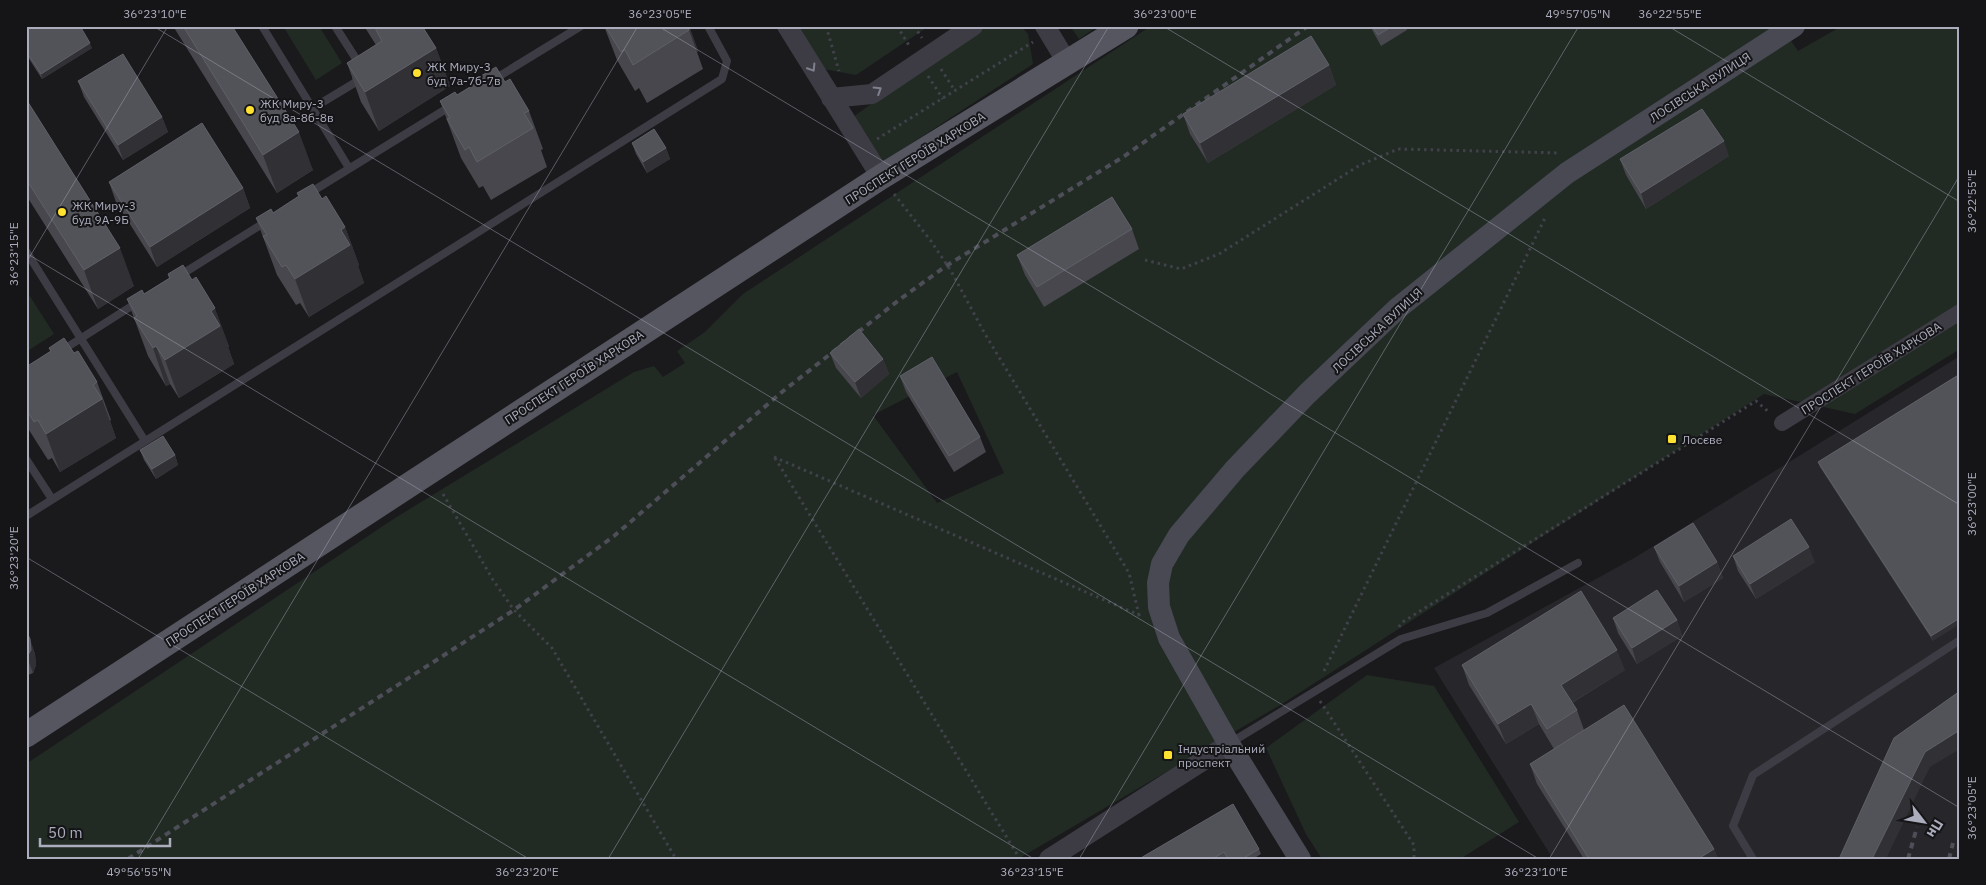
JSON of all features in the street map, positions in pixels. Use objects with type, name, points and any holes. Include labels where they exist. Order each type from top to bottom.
[{"type":"main road","name":"ПРОСПЕКТ ГЕРОЇВ ХАРКОВА","points":[[26,735],[881,178],[1068,64],[1126,26]]},
{"type":"main road","name":"ЛОСІВСЬКА ВУЛИЦЯ","points":[[1300,859],[1228,744],[1169,638],[1159,607],[1158,583],[1162,564],[1180,536],[1235,469],[1307,394],[1398,308],[1559,178],[1794,26]]},
{"type":"street","points":[[787,26],[839,98],[862,148],[881,178]]},
{"type":"street","points":[[839,98],[872,94],[973,26]]},
{"type":"street","points":[[1047,29],[1068,64]]},
{"type":"street","name":"ПРОСПЕКТ ГЕРОЇВ ХАРКОВА","points":[[1782,424],[1960,312]]},
{"type":"street","points":[[1049,859],[1228,744]]},
{"type":"lane","points":[[262,26],[349,168]]},
{"type":"lane","points":[[313,108],[356,82],[358,62],[335,26]]},
{"type":"lane","points":[[482,87],[581,26]]},
{"type":"lane","points":[[26,516],[722,79],[727,61],[708,26]]},
{"type":"lane","points":[[303,198],[457,102]]},
{"type":"lane","points":[[172,281],[272,217]]},
{"type":"lane","points":[[26,251],[145,441]]},
{"type":"lane","points":[[50,358],[147,297]]},
{"type":"lane","points":[[26,458],[52,499]]},
{"type":"lane","points":[[1228,744],[1401,639],[1487,613],[1578,563]]},
{"type":"lane","points":[[1754,859],[1733,826],[1753,775],[1960,640]]},
{"type":"path","points":[[826,26],[839,98]]},
{"type":"path","points":[[898,26],[955,91]]},
{"type":"path","points":[[862,148],[955,91],[1047,29]]},
{"type":"path","points":[[926,59],[943,98]]},
{"type":"path","points":[[1145,260],[1181,269],[1219,254],[1360,165],[1398,149],[1595,154]]},
{"type":"path","points":[[881,178],[931,241],[951,271],[990,342],[1129,573],[1139,615],[1144,623]]},
{"type":"path","points":[[1414,859],[1414,845],[1314,692],[1550,208]]},
{"type":"path","points":[[1390,646],[1401,623],[1756,401],[1782,424]]},
{"type":"path","points":[[1020,859],[774,458],[1139,615]]},
{"type":"path","points":[[443,494],[493,580],[514,610],[552,648],[676,859]]},
{"type":"shaded area","points":[[283,26],[319,26],[342,63],[316,80]]},
{"type":"shaded area","points":[[786,26],[929,26],[856,75],[812,67]]},
{"type":"shaded area","points":[[980,26],[1021,26],[1028,34],[1033,64],[883,162],[853,117]]},
{"type":"shaded area","points":[[1070,26],[1098,26],[1079,39]]},
{"type":"shaded area","points":[[1151,26],[1781,26],[1798,51],[1842,26],[1960,26],[1960,349],[1855,414],[1764,394],[1282,704],[1018,859],[26,859],[26,764],[395,518],[634,372],[654,366],[663,377],[685,363],[677,351],[705,332],[743,294]],"holes":[[[957,372],[1004,473],[937,503],[873,415]]]},
{"type":"shaded area","points":[[26,290],[54,334],[26,352]]},
{"type":"shaded area","points":[[1960,356],[1960,859],[1553,859],[1434,668],[1636,557]]},
{"type":"shaded area","points":[[1367,675],[1434,686],[1519,822],[1460,859],[1322,859],[1306,834],[1266,748]]},
{"type":"building","points":[[26,26],[80,26],[90,43],[41,74],[26,51]]},
{"type":"building","name":"ЖК Миру-3 буд 8а-8б-8в","points":[[183,26],[232,26],[299,132],[263,155]]},
{"type":"building","points":[[374,26],[422,26],[436,48],[365,92],[347,63],[382,41]]},
{"type":"building","points":[[605,26],[687,26],[689,30],[633,65],[625,50],[621,52]]},
{"type":"building","points":[[1372,26],[1393,26],[1378,35]]},
{"type":"building","points":[[1311,36],[1329,65],[1200,143],[1183,114]]},
{"type":"building","points":[[123,54],[162,117],[118,145],[78,81]]},
{"type":"building","points":[[496,67],[505,82],[510,79],[529,111],[524,113],[533,128],[477,162],[469,147],[465,150],[447,119],[450,118],[440,101],[455,92],[457,95],[483,79],[481,76]]},
{"type":"building","name":"ЖК Миру-3 буд 9А-9Б","points":[[26,99],[120,248],[84,270],[26,179]]},
{"type":"building","points":[[1702,109],[1724,141],[1641,193],[1620,159]]},
{"type":"building","points":[[202,123],[243,188],[150,247],[109,182]]},
{"type":"building","points":[[654,129],[666,148],[643,162],[632,143]]},
{"type":"building","points":[[313,184],[322,199],[326,196],[345,227],[341,230],[350,245],[295,279],[286,265],[282,267],[263,236],[267,235],[256,218],[271,209],[273,213],[299,196],[297,193]]},
{"type":"building","points":[[1112,197],[1132,229],[1037,287],[1017,255]]},
{"type":"building","points":[[183,265],[192,280],[196,277],[215,308],[211,311],[220,326],[165,360],[156,346],[153,348],[134,318],[137,316],[127,299],[142,290],[144,294],[170,278],[168,274]]},
{"type":"building","points":[[859,329],[883,359],[855,382],[830,353]]},
{"type":"building","points":[[64,338],[74,353],[78,351],[97,382],[93,385],[102,399],[46,434],[38,420],[34,422],[26,409],[26,367],[51,351],[49,348]]},
{"type":"building","points":[[932,357],[980,437],[949,456],[900,376]]},
{"type":"building","points":[[1960,374],[1960,618],[1931,636],[1818,462]]},
{"type":"building","points":[[163,436],[175,455],[152,469],[140,450]]},
{"type":"building","points":[[1791,519],[1809,547],[1750,584],[1733,556]]},
{"type":"building","points":[[1693,523],[1717,562],[1679,586],[1654,547]]},
{"type":"building","points":[[1657,590],[1677,620],[1632,648],[1613,618]]},
{"type":"building","points":[[1581,591],[1617,650],[1561,685],[1577,710],[1547,729],[1531,704],[1498,724],[1462,665]]},
{"type":"building","points":[[26,630],[30,639],[31,650],[26,658]]},
{"type":"building","points":[[1960,691],[1960,730],[1925,752],[1872,859],[1839,859],[1894,738]]},
{"type":"building","points":[[1624,705],[1714,849],[1698,859],[1589,859],[1530,764]]},
{"type":"building","points":[[1233,804],[1259,849],[1242,859],[1228,859],[1224,852],[1212,859],[1139,859]]},
{"type":"railway","points":[[128,859],[514,610],[614,536],[782,392],[899,300],[946,266],[1123,157],[1308,26]]},
{"type":"railway","points":[[1908,859],[1917,827]]},
{"type":"railway","points":[[1949,859],[1953,843]]},
{"type":"place","name":"ЖК Миру-3 буд 7а-7б-7в","points":[[417,73]]},
{"type":"place","name":"ЖК Миру-3 буд 8а-8б-8в","points":[[250,110]]},
{"type":"place","name":"ЖК Миру-3 буд 9А-9Б","points":[[62,212]]},
{"type":"place","name":"Лосєве","points":[[1672,439]]},
{"type":"place","name":"Індустріальний проспект","points":[[1168,755]]}]
